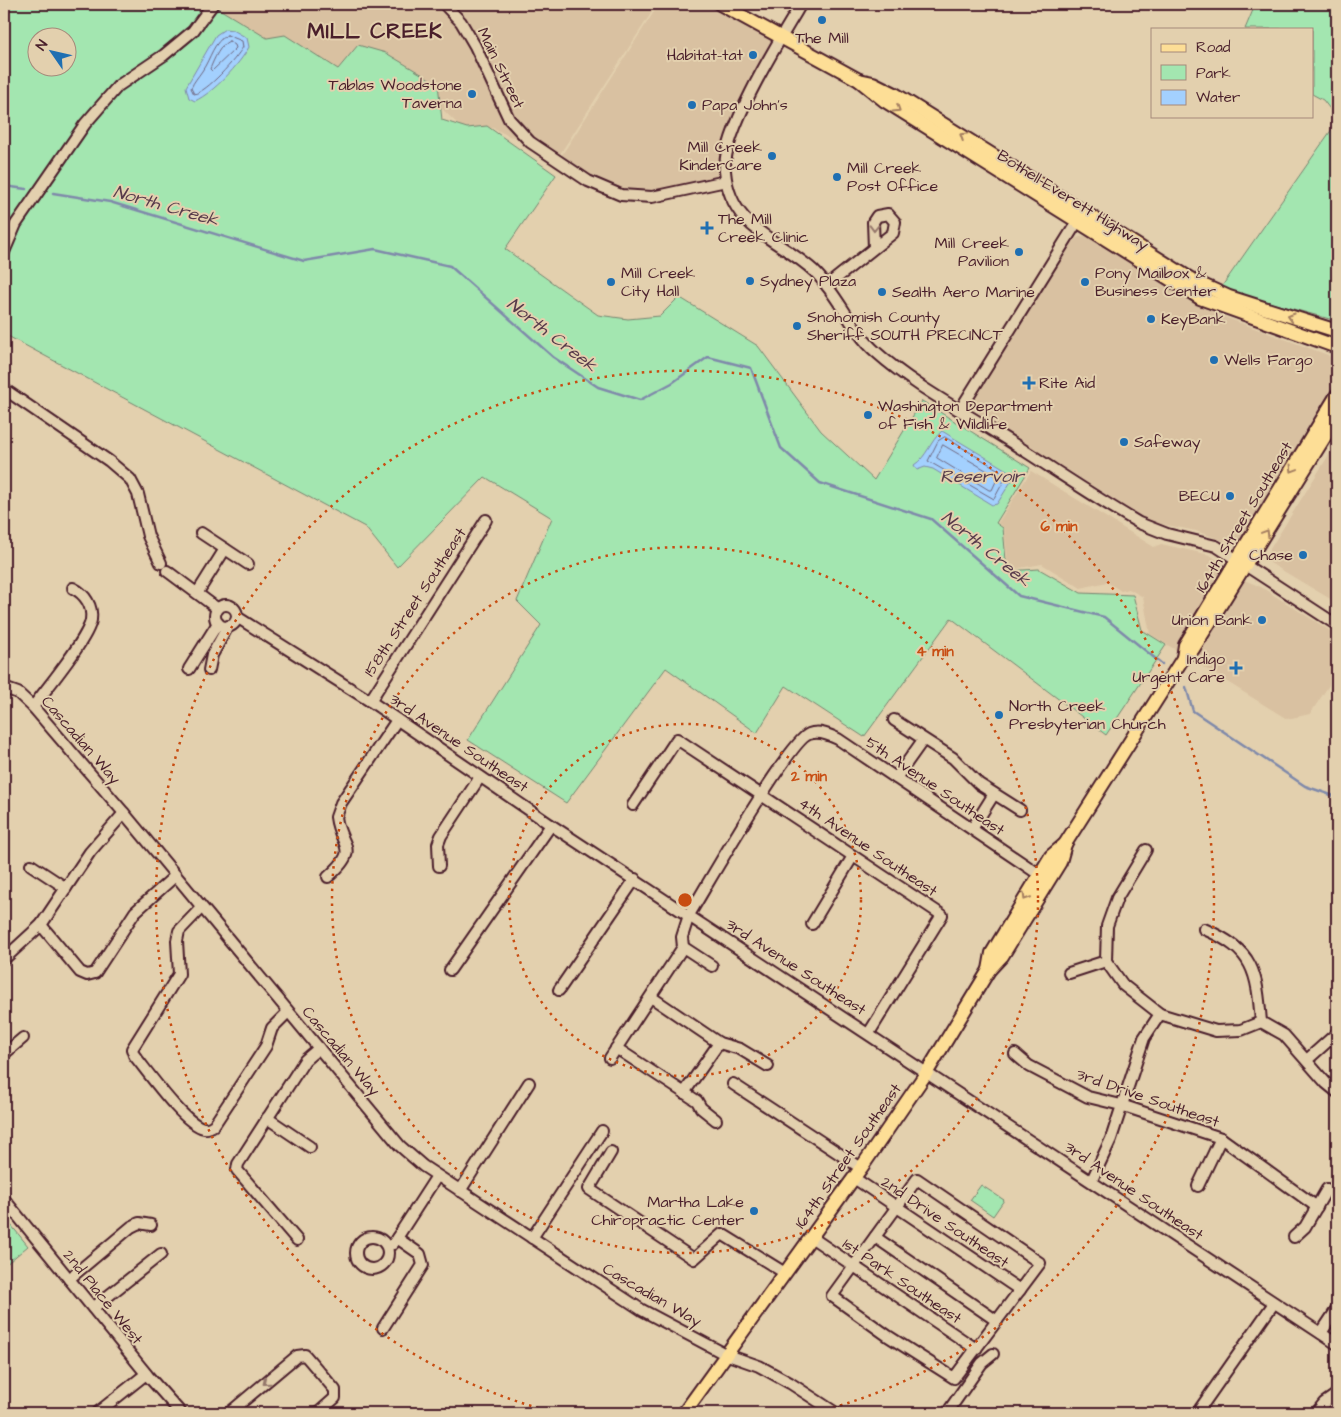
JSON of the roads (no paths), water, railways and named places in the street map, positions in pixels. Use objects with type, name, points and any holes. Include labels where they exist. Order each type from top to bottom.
[{"type":"main road","name":"Bothell-Everett Highway","points":[[720,4],[858,80],[885,102],[1029,190],[1079,216],[1119,240],[1139,247],[1194,281],[1229,297],[1337,331]]},
{"type":"main road","name":"Bothell-Everett Highway","points":[[858,80],[873,83],[895,94],[1200,298],[1337,347]]},
{"type":"main road","points":[[1320,340],[1337,356]]},
{"type":"main road","name":"164th Street Southeast","points":[[684,1413],[857,1173],[927,1072],[989,970],[1002,956],[1060,862],[1065,844],[1183,658],[1193,650],[1337,395]]},
{"type":"main road","name":"164th Street Southeast","points":[[1242,563],[1337,417]]},
{"type":"main road","name":"164th Street Southeast","points":[[989,970],[992,952],[1051,856],[1065,844]]},
{"type":"street","points":[[4,252],[16,224],[86,124],[118,86],[164,55],[194,31],[213,4]]},
{"type":"street","name":"Main Street","points":[[444,4],[461,22],[475,46],[508,118],[530,142],[588,181],[621,195],[652,197],[726,181]]},
{"type":"street","points":[[801,4],[781,36],[729,139],[725,156],[726,181],[732,198],[750,225],[797,258],[827,286],[853,328],[904,375],[1139,522],[1167,534],[1210,544],[1337,625]]},
{"type":"street","points":[[960,410],[1079,216]]},
{"type":"street","points":[[827,286],[874,248]]},
{"type":"street","points":[[4,389],[109,461],[130,479],[138,494],[148,536],[164,567],[218,609]]},
{"type":"street","name":"158th Street Southeast","points":[[370,701],[486,520]]},
{"type":"street","points":[[201,534],[248,564]]},
{"type":"street","points":[[198,592],[225,549]]},
{"type":"street","points":[[33,707],[84,635],[91,620],[90,605],[82,592],[73,588]]},
{"type":"street","points":[[189,669],[223,624],[234,623],[237,618],[236,611],[231,606],[224,605],[218,609],[215,616],[223,624]]},
{"type":"street","name":"3rd Avenue Southeast","points":[[237,618],[370,701],[551,825],[1092,1180],[1337,1344]]},
{"type":"street","points":[[209,670],[223,624]]},
{"type":"street","name":"Cascadian Way","points":[[4,688],[18,693],[33,707],[124,813],[400,1146],[437,1176],[642,1310],[725,1354],[759,1366],[790,1383],[836,1413]]},
{"type":"street","points":[[328,877],[337,869],[347,851],[347,844],[336,817],[341,803],[397,720]]},
{"type":"street","points":[[894,720],[952,758],[979,784],[1020,810]]},
{"type":"street","name":"5th Avenue Southeast","points":[[763,794],[799,740],[810,733],[829,734],[1040,874]]},
{"type":"street","name":"4th Avenue Southeast","points":[[633,805],[677,739],[763,794],[942,915],[869,1033]]},
{"type":"street","points":[[896,778],[923,740]]},
{"type":"street","points":[[439,866],[438,844],[441,836],[480,777]]},
{"type":"street","points":[[610,1058],[683,947],[682,937],[689,915],[763,794]]},
{"type":"street","points":[[972,829],[994,794]]},
{"type":"street","points":[[4,959],[41,925],[90,852],[124,813]]},
{"type":"street","points":[[450,970],[551,825]]},
{"type":"street","points":[[1146,850],[1117,898],[1107,926],[1106,961],[1123,985],[1160,1014],[1216,1031],[1241,1030],[1261,1022]]},
{"type":"street","points":[[812,924],[853,856]]},
{"type":"street","points":[[31,865],[66,888]]},
{"type":"street","points":[[41,925],[80,972],[88,975],[95,973],[135,912],[175,876]]},
{"type":"street","points":[[559,990],[635,880]]},
{"type":"street","points":[[201,908],[179,931],[176,941],[178,974],[132,1049],[134,1055],[183,1114],[202,1128],[209,1128],[216,1123],[266,1046],[272,1028],[288,1012]]},
{"type":"street","points":[[1204,929],[1232,943],[1250,962],[1258,986],[1261,1022]]},
{"type":"street","points":[[683,947],[712,966]]},
{"type":"street","points":[[1068,973],[1106,961]]},
{"type":"street","points":[[650,997],[719,1043],[740,1049],[768,1066]]},
{"type":"street","points":[[1092,1180],[1111,1139],[1144,1038],[1160,1014]]},
{"type":"street","points":[[1261,1022],[1284,1035],[1308,1060],[1326,1083],[1337,1092]]},
{"type":"street","points":[[1308,1060],[1337,1033]]},
{"type":"street","points":[[4,1054],[23,1038]]},
{"type":"street","points":[[684,1093],[719,1043]]},
{"type":"street","points":[[297,1240],[237,1170],[238,1164],[305,1060],[318,1048]]},
{"type":"street","points":[[616,1048],[697,1101],[716,1120]]},
{"type":"street","name":"3rd Drive Southeast","points":[[1015,1054],[1030,1066],[1088,1097],[1121,1105],[1221,1138],[1318,1207]]},
{"type":"street","points":[[460,1191],[529,1083]]},
{"type":"street","name":"2nd Drive Southeast","points":[[733,1084],[857,1173],[896,1208],[1020,1290]]},
{"type":"street","points":[[267,1118],[310,1147]]},
{"type":"street","points":[[532,1238],[602,1132]]},
{"type":"street","points":[[1198,1186],[1221,1138]]},
{"type":"street","points":[[611,1152],[588,1189],[694,1259],[722,1234],[785,1273]]},
{"type":"street","points":[[388,1252],[437,1176]]},
{"type":"street","points":[[917,1179],[1040,1263],[954,1378],[888,1336],[832,1296],[896,1208],[917,1179]]},
{"type":"street","points":[[1294,1237],[1305,1227],[1327,1189]]},
{"type":"street","name":"2nd Place West","points":[[6,1205],[146,1374],[181,1413]]},
{"type":"street","points":[[69,1279],[131,1226],[139,1223],[151,1225]]},
{"type":"street","name":"1st Park Southeast","points":[[811,1237],[976,1349]]},
{"type":"street","points":[[875,1237],[997,1320]]},
{"type":"street","points":[[383,1328],[423,1265],[420,1254],[397,1238]]},
{"type":"street","points":[[92,1308],[161,1254]]},
{"type":"street","points":[[1197,1413],[1274,1302]]},
{"type":"street","points":[[1321,1333],[1337,1309]]},
{"type":"street","points":[[947,1413],[982,1364],[993,1354]]},
{"type":"street","points":[[229,1413],[297,1356],[305,1355],[335,1390],[335,1398],[318,1413]]},
{"type":"street","points":[[98,1413],[146,1374]]},
{"type":"street","points":[[1316,1413],[1324,1403],[1337,1394]]},
{"type":"water","points":[[225,29],[233,30],[247,38],[249,47],[239,62],[225,77],[210,91],[195,101],[189,98],[186,87],[216,35]]},
{"type":"water","name":"Reservoir","points":[[942,431],[1015,475],[997,504],[992,505],[933,469],[925,467],[917,470],[914,465],[922,458],[934,439]]},
{"type":"waterway","name":"North Creek","points":[[4,186],[26,189]]},
{"type":"waterway","name":"North Creek","points":[[53,193],[110,202],[304,261],[375,249],[450,266],[553,357],[598,387],[640,400],[672,383],[708,357],[751,368],[781,448],[820,483],[931,519],[1019,596],[1104,617],[1162,664]]},
{"type":"waterway","name":"North Creek","points":[[1186,687],[1193,711],[1305,786],[1337,797]]},
{"type":"place","name":"The Mill","points":[[822,20]]},
{"type":"place","name":"Habitat-tat","points":[[753,55]]},
{"type":"place","name":"Tablas Woodstone Taverna","points":[[472,94]]},
{"type":"place","name":"Papa John's","points":[[692,105]]},
{"type":"place","name":"Mill Creek KinderCare","points":[[772,156]]},
{"type":"place","name":"Mill Creek Post Office","points":[[837,177]]},
{"type":"place","name":"The Mill Creek Clinic","points":[[707,228]]},
{"type":"place","name":"Mill Creek Pavilion","points":[[1019,252]]},
{"type":"place","name":"Sydney Plaza","points":[[750,281]]},
{"type":"place","name":"Mill Creek City Hall","points":[[611,282]]},
{"type":"place","name":"Pony Mailbox & Business Center","points":[[1085,282]]},
{"type":"place","name":"Sealth Aero Marine","points":[[882,292]]},
{"type":"place","name":"KeyBank","points":[[1151,319]]},
{"type":"place","name":"Snohomish County Sheriff SOUTH PRECINCT","points":[[797,326]]},
{"type":"place","name":"Wells Fargo","points":[[1214,360]]},
{"type":"place","name":"Rite Aid","points":[[1029,383]]},
{"type":"place","name":"Washington Department of Fish & Wildlife","points":[[868,415]]},
{"type":"place","name":"Safeway","points":[[1124,442]]},
{"type":"place","name":"BECU","points":[[1230,496]]},
{"type":"place","name":"Chase","points":[[1303,555]]},
{"type":"place","name":"Union Bank","points":[[1262,620]]},
{"type":"place","name":"Indigo Urgent Care","points":[[1236,668]]},
{"type":"place","name":"North Creek Presbyterian Church","points":[[999,715]]},
{"type":"place","name":"Martha Lake Chiropractic Center","points":[[754,1211]]},
{"type":"district","name":"MILL CREEK","points":[[375,31]]}]
